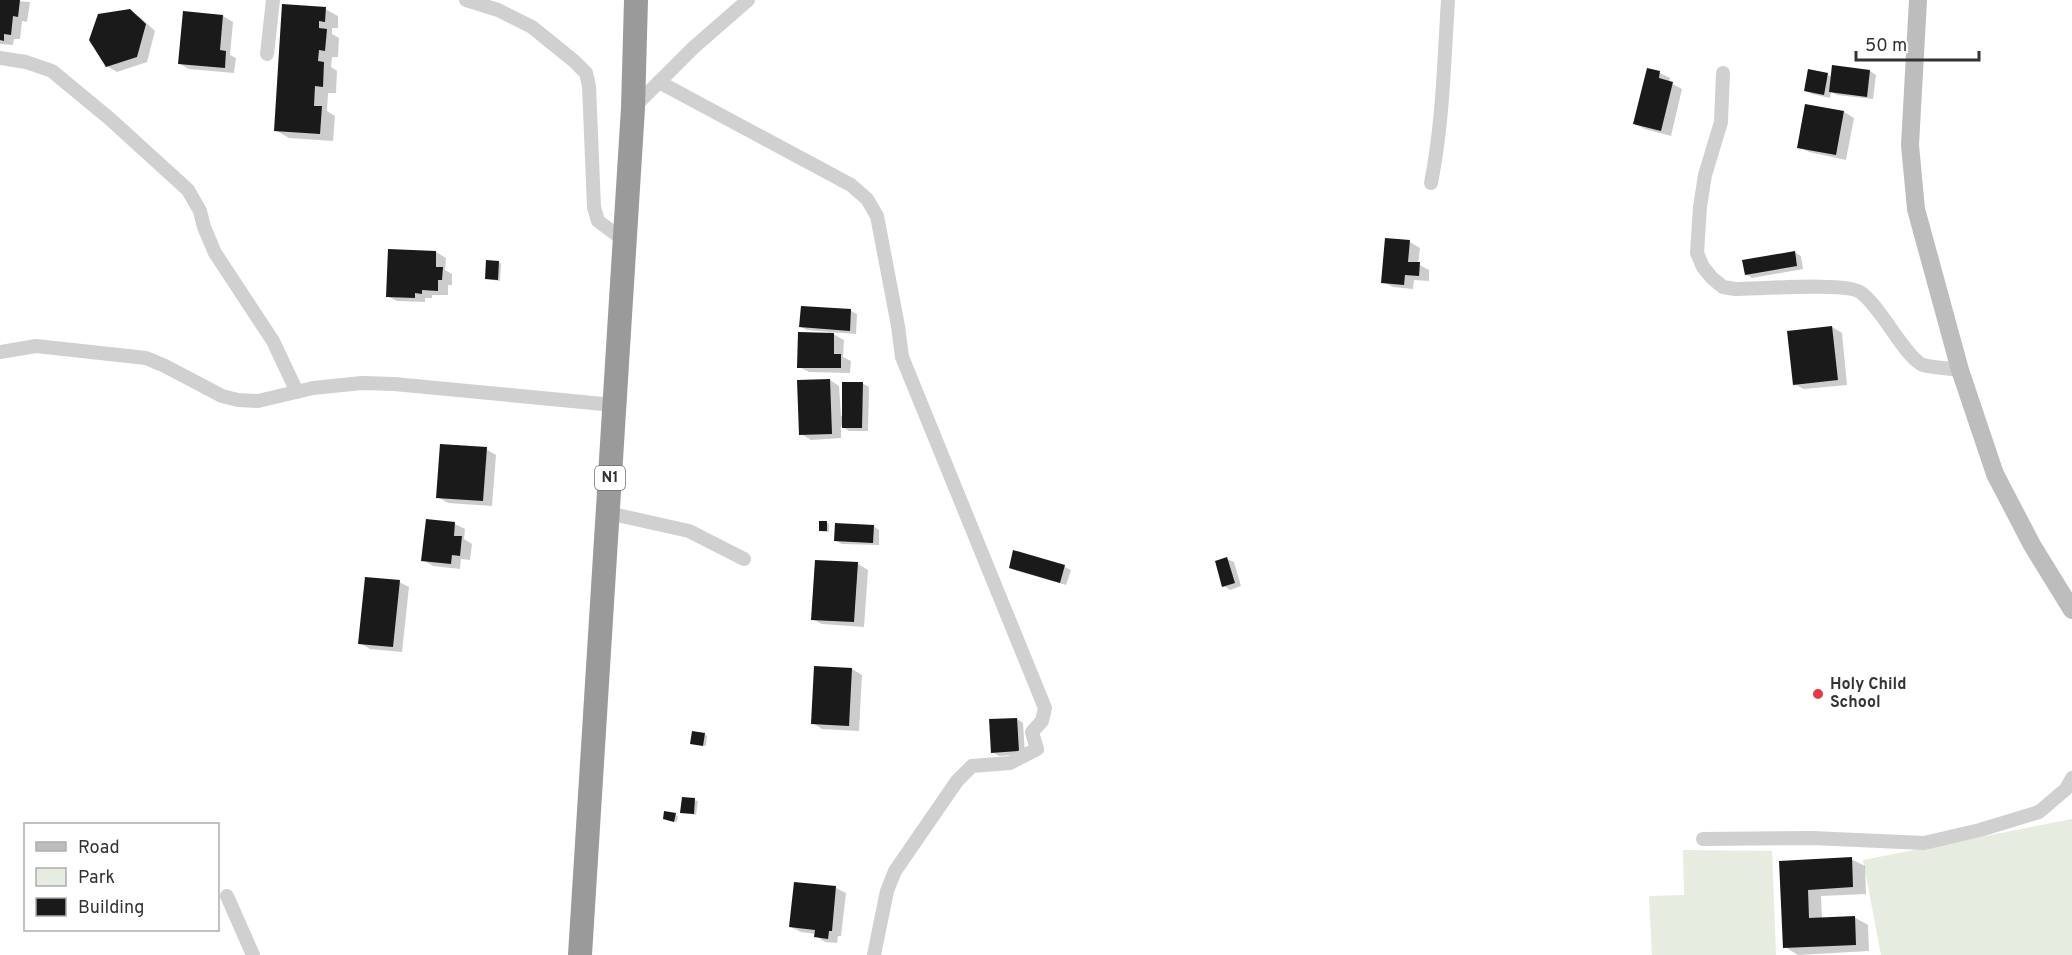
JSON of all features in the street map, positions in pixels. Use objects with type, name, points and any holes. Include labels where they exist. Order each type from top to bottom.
[{"type":"highway","name":"N1","points":[[580,955],[633,108],[636,0]]},
{"type":"street","points":[[267,54],[273,0]]},
{"type":"street","points":[[466,0],[498,9],[532,27],[586,73],[589,86],[594,207],[598,221],[624,241]]},
{"type":"street","points":[[633,108],[693,48],[748,0]]},
{"type":"street","points":[[1431,183],[1441,112],[1448,0]]},
{"type":"street","points":[[1918,0],[1910,145],[1916,209],[1960,370],[1995,474],[2032,545],[2072,610]]},
{"type":"street","points":[[0,58],[26,62],[52,71],[110,118],[188,190],[198,205],[215,254],[273,341],[297,392]]},
{"type":"street","points":[[1723,72],[1721,122],[1705,175],[1700,207],[1697,253],[1703,267],[1723,287],[1735,289],[1836,287],[1859,291],[1886,321],[1913,359],[1921,364],[1960,370]]},
{"type":"street","points":[[659,82],[851,185],[867,199],[877,216],[902,357],[1045,708],[1042,721],[1032,732],[1037,749],[1010,764],[972,766],[957,781],[901,862],[887,891],[874,955]]},
{"type":"street","points":[[0,352],[36,346],[146,358],[222,396],[238,400],[258,401],[313,388],[362,383],[614,405]]},
{"type":"street","points":[[608,513],[689,531],[744,559]]},
{"type":"street","points":[[1703,839],[1812,838],[1924,843],[1980,830],[2039,812],[2067,789],[2072,778]]},
{"type":"street","points":[[227,896],[253,955]]},
{"type":"green space","points":[[2072,819],[2072,955],[1881,955],[1863,860]]},
{"type":"green space","points":[[1683,850],[1772,851],[1776,955],[1652,955],[1649,896],[1684,895]]},
{"type":"building","points":[[0,0],[20,0],[18,17],[13,16],[11,35],[4,34],[4,41],[0,40]]},
{"type":"building","points":[[282,4],[326,7],[325,22],[319,21],[319,28],[327,29],[325,51],[319,50],[318,61],[324,62],[323,87],[315,86],[314,106],[322,106],[320,134],[274,131]]},
{"type":"building","points":[[130,9],[146,24],[137,57],[106,67],[89,40],[98,14]]},
{"type":"building","points":[[183,11],[223,15],[220,50],[226,51],[225,68],[178,64]]},
{"type":"building","points":[[1832,65],[1870,70],[1867,97],[1829,92]]},
{"type":"building","points":[[1647,68],[1660,71],[1659,78],[1673,82],[1661,131],[1633,124]]},
{"type":"building","points":[[1808,69],[1828,73],[1824,95],[1804,91]]},
{"type":"building","points":[[1805,104],[1844,111],[1836,155],[1797,148]]},
{"type":"building","points":[[1385,238],[1410,240],[1408,262],[1420,262],[1419,276],[1405,275],[1404,285],[1381,283]]},
{"type":"building","points":[[388,249],[436,251],[436,267],[443,267],[442,280],[438,280],[438,291],[422,290],[422,294],[415,293],[415,298],[386,297]]},
{"type":"building","points":[[1795,251],[1797,266],[1745,275],[1742,260]]},
{"type":"building","points":[[486,260],[499,261],[498,280],[485,279]]},
{"type":"building","points":[[801,306],[851,309],[850,331],[799,327]]},
{"type":"building","points":[[1832,326],[1838,380],[1793,385],[1787,331]]},
{"type":"building","points":[[798,332],[834,333],[834,354],[841,354],[841,368],[797,368]]},
{"type":"building","points":[[830,379],[832,434],[799,435],[797,380]]},
{"type":"building","points":[[842,382],[863,382],[862,428],[842,428]]},
{"type":"building","points":[[440,444],[487,447],[483,501],[436,498]]},
{"type":"building","points":[[426,519],[455,522],[454,536],[462,536],[460,556],[452,555],[451,564],[421,561]]},
{"type":"building","points":[[819,521],[827,521],[827,531],[819,531]]},
{"type":"building","points":[[835,523],[874,525],[873,543],[834,541]]},
{"type":"building","points":[[1013,550],[1065,565],[1060,583],[1009,568]]},
{"type":"building","points":[[1227,557],[1235,583],[1222,587],[1215,561]]},
{"type":"building","points":[[815,560],[858,562],[854,622],[811,620]]},
{"type":"building","points":[[365,577],[400,580],[393,647],[358,644]]},
{"type":"building","points":[[814,666],[852,668],[849,726],[811,724]]},
{"type":"building","points":[[1017,718],[1019,751],[991,753],[989,719]]},
{"type":"building","points":[[692,731],[705,733],[703,746],[690,744]]},
{"type":"building","points":[[682,797],[695,798],[694,814],[680,813]]},
{"type":"building","points":[[664,811],[676,813],[674,822],[663,819]]},
{"type":"building","points":[[1852,857],[1853,887],[1808,890],[1809,918],[1855,916],[1856,945],[1783,948],[1779,861]]},
{"type":"building","points":[[794,882],[836,886],[832,931],[829,931],[828,939],[814,937],[815,930],[789,927]]},
{"type":"place","name":"Holy Child School","points":[[1818,694]]}]
